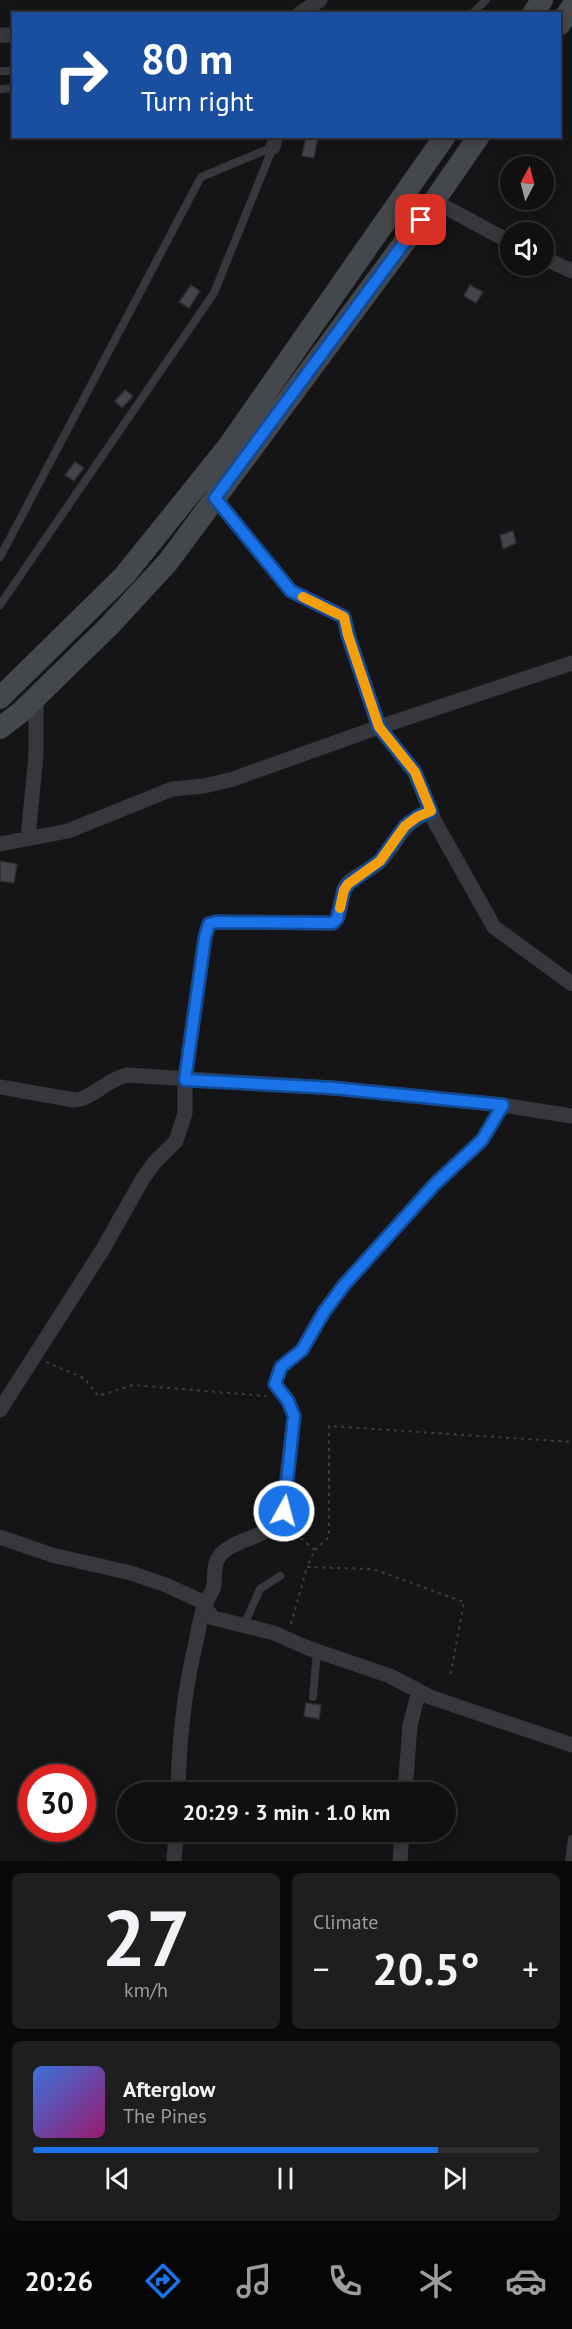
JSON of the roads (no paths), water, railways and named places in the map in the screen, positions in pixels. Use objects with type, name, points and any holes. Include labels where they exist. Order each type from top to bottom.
[{"type":"main road","points":[[0,698],[124,576],[227,448],[444,138]]},
{"type":"main road","points":[[0,728],[36,697],[109,626],[168,562],[421,220],[478,138]]},
{"type":"main road","points":[[398,204],[421,220]]},
{"type":"street","points":[[302,12],[320,0]]},
{"type":"street","points":[[434,201],[500,237]]},
{"type":"street","points":[[554,263],[572,272]]},
{"type":"street","points":[[215,498],[291,591],[344,617],[379,727],[415,772],[431,811],[494,927],[572,984]]},
{"type":"street","points":[[0,844],[68,831],[172,789],[204,786],[233,779],[379,727],[572,663]]},
{"type":"street","points":[[28,838],[36,755],[36,697]]},
{"type":"street","points":[[0,1410],[103,1249],[142,1180],[154,1163],[176,1140],[183,1125],[185,1080],[205,937],[209,924],[216,922],[333,923],[337,919],[344,890],[348,884],[380,861],[405,826],[431,811]]},
{"type":"street","points":[[0,1088],[83,1100],[108,1081],[127,1075],[333,1088],[503,1105],[572,1116]]},
{"type":"street","points":[[178,1782],[179,1757],[193,1653],[205,1605],[214,1587],[215,1569],[220,1555],[274,1527],[284,1511],[294,1416],[275,1384],[281,1367],[302,1350],[324,1312],[344,1285],[435,1184],[482,1140],[503,1105]]},
{"type":"street","points":[[0,1537],[52,1556],[131,1573],[201,1601],[213,1618],[288,1639],[390,1676],[429,1697],[572,1745]]},
{"type":"street","points":[[406,1782],[410,1725],[419,1691]]},
{"type":"street","points":[[174,1861],[175,1842]]},
{"type":"street","points":[[400,1861],[401,1842]]},
{"type":"lane","points":[[474,12],[486,0]]},
{"type":"lane","points":[[0,557],[201,177],[275,142]]},
{"type":"lane","points":[[0,605],[214,293],[275,142]]},
{"type":"lane","points":[[244,1625],[260,1589],[280,1576]]},
{"type":"lane","points":[[313,1697],[318,1651]]},
{"type":"lane","points":[[569,1861],[572,1839]]}]
